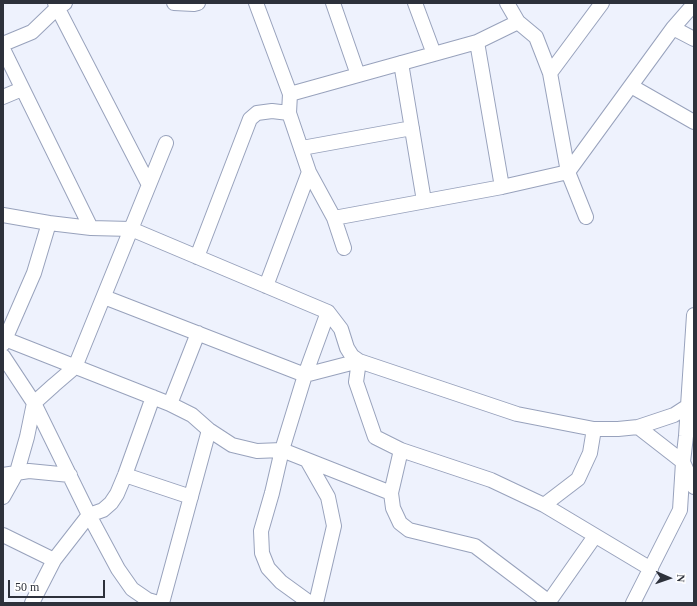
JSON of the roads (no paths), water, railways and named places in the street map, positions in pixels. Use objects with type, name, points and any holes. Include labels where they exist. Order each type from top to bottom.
[{"type":"street","points":[[174,3],[198,3]]},
{"type":"street","points":[[256,3],[290,94],[288,113],[302,148],[309,172],[334,218],[344,248]]},
{"type":"street","points":[[333,3],[358,75]]},
{"type":"street","points":[[415,3],[434,54]]},
{"type":"street","points":[[507,3],[518,22],[536,37],[550,72],[568,172],[586,218]]},
{"type":"street","points":[[550,72],[602,3]]},
{"type":"street","points":[[334,218],[502,187],[568,172],[674,28],[694,4]]},
{"type":"street","points":[[3,44],[32,32],[59,5],[149,185]]},
{"type":"street","points":[[290,94],[477,42],[518,22]]},
{"type":"street","points":[[674,28],[694,39]]},
{"type":"street","points":[[477,42],[502,187]]},
{"type":"street","points":[[3,49],[91,228]]},
{"type":"street","points":[[401,63],[424,201]]},
{"type":"street","points":[[631,86],[694,122]]},
{"type":"street","points":[[3,98],[22,89]]},
{"type":"street","points":[[197,257],[250,119],[257,114],[272,111],[288,113]]},
{"type":"street","points":[[302,148],[412,128]]},
{"type":"street","points":[[3,497],[17,472],[27,437],[34,403],[75,367],[166,143]]},
{"type":"street","points":[[266,286],[309,172]]},
{"type":"street","points":[[3,215],[91,228],[131,229],[328,312],[341,329],[347,348],[352,356],[359,361],[518,414],[594,429],[618,430],[638,428],[674,414],[690,404]]},
{"type":"street","points":[[49,223],[34,273],[4,341],[170,404],[192,415],[232,445],[257,451],[282,450],[391,493]]},
{"type":"street","points":[[104,297],[305,375],[359,361]]},
{"type":"street","points":[[310,603],[281,582],[268,568],[262,553],[261,531],[282,450],[305,375],[328,312]]},
{"type":"street","points":[[633,603],[680,510],[683,462],[690,404],[694,315]]},
{"type":"street","points":[[170,404],[198,333]]},
{"type":"street","points":[[3,356],[34,403],[89,515],[118,569],[132,589],[147,602]]},
{"type":"street","points":[[359,361],[356,382],[375,437],[401,450],[491,480],[544,505],[651,569]]},
{"type":"street","points":[[32,603],[54,560],[89,515],[103,510],[111,503],[117,494],[153,397]]},
{"type":"street","points":[[638,428],[683,462],[694,487]]},
{"type":"street","points":[[544,505],[578,479],[590,453],[594,429]]},
{"type":"street","points":[[162,603],[210,430]]},
{"type":"street","points":[[401,450],[391,493],[393,508],[400,522],[409,530],[475,546],[549,603],[595,536]]},
{"type":"street","points":[[307,460],[328,497],[334,526],[316,603]]},
{"type":"street","points":[[3,475],[17,472],[37,471],[70,475]]},
{"type":"street","points":[[125,475],[191,498]]},
{"type":"street","points":[[3,535],[54,560]]}]
